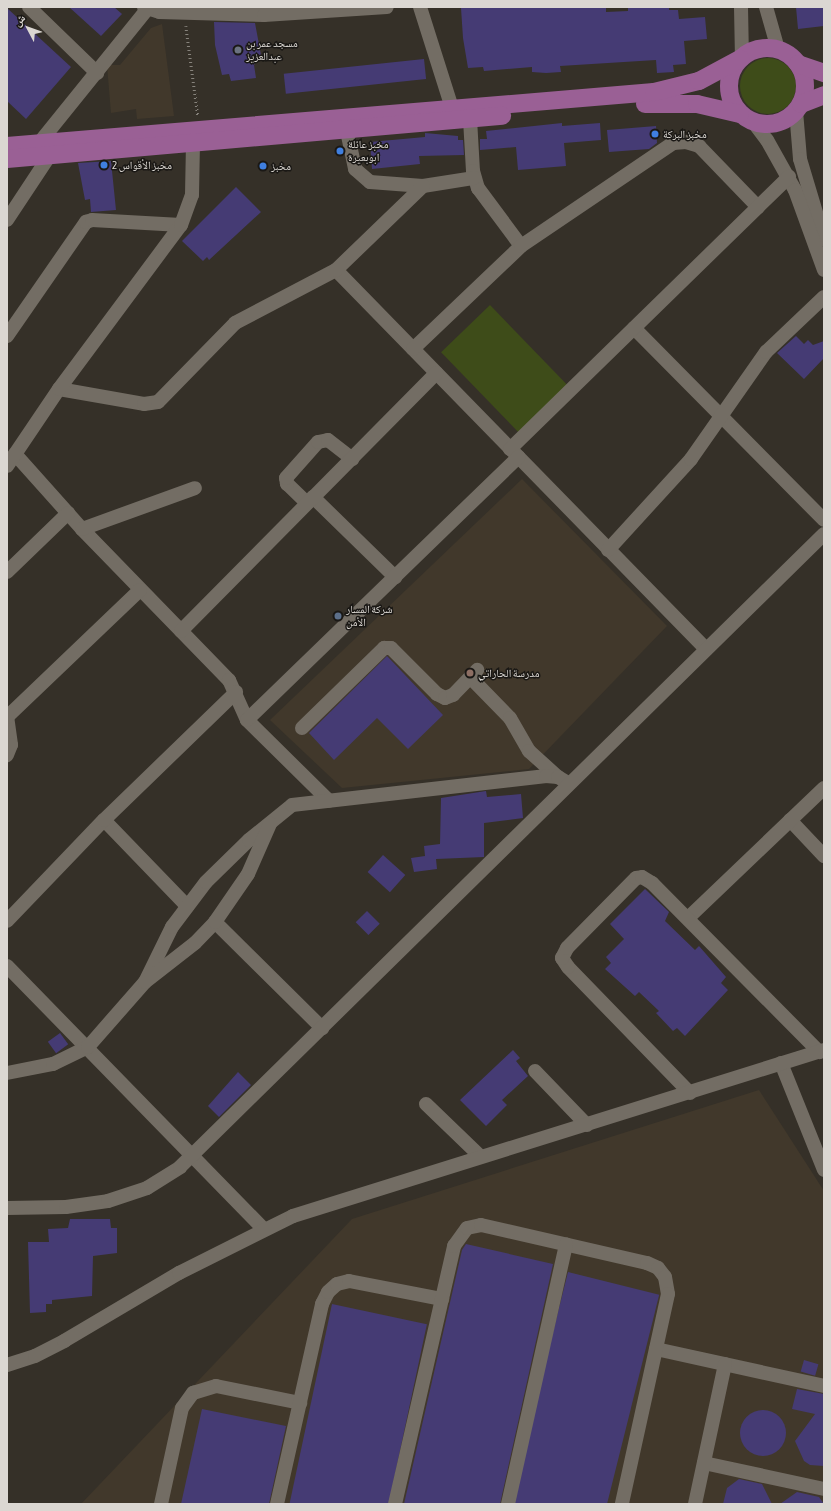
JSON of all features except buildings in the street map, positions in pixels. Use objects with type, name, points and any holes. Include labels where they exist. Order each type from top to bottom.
[{"type":"main road","points":[[8,149],[45,149],[196,137],[452,108],[669,90],[699,81],[763,48],[778,49],[798,64],[824,72]]},
{"type":"main road","points":[[741,58],[731,72],[728,87],[731,102],[747,118]]},
{"type":"main road","points":[[798,64],[805,84],[798,108]]},
{"type":"main road","points":[[196,137],[347,131],[668,102],[704,106],[747,118],[781,122],[798,108],[824,95]]},
{"type":"street","points":[[29,7],[97,73]]},
{"type":"street","points":[[7,220],[45,149],[97,73],[146,8],[185,14],[387,7]]},
{"type":"street","points":[[420,7],[452,108]]},
{"type":"street","points":[[741,7],[741,58]]},
{"type":"street","points":[[766,7],[778,49]]},
{"type":"street","points":[[798,108],[800,159],[824,239]]},
{"type":"street","points":[[747,118],[789,177],[824,270]]},
{"type":"street","points":[[470,119],[474,178],[484,197],[521,246]]},
{"type":"street","points":[[347,131],[351,160],[362,177],[380,184],[423,186],[474,178]]},
{"type":"street","points":[[196,137],[192,195],[181,225],[59,389],[11,460],[68,513],[140,590],[229,680],[236,692],[247,720],[329,801]]},
{"type":"street","points":[[413,349],[521,246],[673,143],[686,142],[698,146],[758,207]]},
{"type":"street","points":[[247,720],[395,577],[634,328],[789,177]]},
{"type":"street","points":[[59,389],[144,404],[158,402],[236,323],[336,270],[423,186]]},
{"type":"street","points":[[7,336],[86,222],[92,220],[181,225]]},
{"type":"street","points":[[336,270],[706,649]]},
{"type":"street","points":[[608,550],[678,476],[766,352],[824,297]]},
{"type":"street","points":[[634,328],[722,413],[824,520]]},
{"type":"street","points":[[181,631],[436,373]]},
{"type":"street","points":[[352,459],[328,440],[318,442],[286,478],[287,484],[310,500],[395,577]]},
{"type":"street","points":[[82,529],[195,488]]},
{"type":"street","points":[[7,572],[68,513]]},
{"type":"street","points":[[7,1208],[66,1207],[108,1201],[165,1178],[194,1156],[322,1028],[563,780],[706,649],[824,534]]},
{"type":"street","points":[[7,755],[11,745],[7,716],[140,590]]},
{"type":"street","points":[[302,728],[384,648],[391,648],[440,697],[450,697],[473,674],[507,714],[529,751],[563,780]]},
{"type":"street","points":[[7,921],[104,820],[236,692]]},
{"type":"street","points":[[145,982],[172,926],[187,906],[227,860],[271,820],[298,803],[563,780]]},
{"type":"street","points":[[688,918],[824,788]]},
{"type":"street","points":[[104,820],[187,906]]},
{"type":"street","points":[[7,1073],[53,1064],[88,1047],[145,982],[195,943],[215,922],[248,874],[271,820]]},
{"type":"street","points":[[790,820],[824,856]]},
{"type":"street","points":[[7,1365],[35,1356],[64,1341],[179,1273],[264,1229],[314,1209],[690,1093],[822,1051],[648,879],[636,878],[567,948],[562,958],[568,967],[690,1093]]},
{"type":"street","points":[[215,922],[322,1028]]},
{"type":"street","points":[[7,966],[88,1047],[264,1229]]},
{"type":"street","points":[[781,1063],[824,1170]]},
{"type":"street","points":[[535,1071],[587,1125]]},
{"type":"street","points":[[426,1104],[481,1157]]},
{"type":"street","points":[[395,1504],[456,1239],[466,1228],[481,1225],[647,1262],[662,1272],[668,1294],[622,1504]]},
{"type":"street","points":[[508,1504],[566,1244]]},
{"type":"street","points":[[277,1504],[322,1304],[332,1287],[349,1281],[442,1298]]},
{"type":"street","points":[[656,1349],[824,1386]]},
{"type":"street","points":[[695,1504],[725,1364]]},
{"type":"street","points":[[161,1504],[182,1408],[193,1393],[216,1386],[300,1403]]},
{"type":"street","points":[[704,1463],[824,1489]]},
{"type":"path","points":[[185,14],[196,137]]},
{"type":"shaded area","points":[[162,24],[174,116],[137,119],[136,109],[111,113],[107,65],[120,65],[151,28]]},
{"type":"shaded area","name":"مدرسة الحاراتي","points":[[522,479],[667,626],[529,769],[342,788],[270,720]]},
{"type":"shaded area","points":[[759,1090],[824,1191],[824,1504],[81,1504],[352,1219]]},
{"type":"green space","points":[[763,58],[773,58],[788,66],[794,75],[796,86],[794,97],[788,106],[773,114],[763,114],[752,109],[745,102],[740,91],[740,81],[745,70],[752,63]]},
{"type":"green space","points":[[490,305],[568,386],[519,433],[441,352]]},
{"type":"place","name":"مسجد عمر بن عبدالعزيز","points":[[238,50]]},
{"type":"place","name":"مخبز البركة","points":[[655,134]]},
{"type":"place","name":"مخبز عائلة ابوبعيرة","points":[[340,151]]},
{"type":"place","name":"مخبز الأقواس 2","points":[[104,165]]},
{"type":"place","name":"مخبز","points":[[263,166]]},
{"type":"place","name":"شركة المسار الأمن","points":[[338,616]]},
{"type":"place","name":"مدرسة الحاراتي","points":[[470,673]]}]
